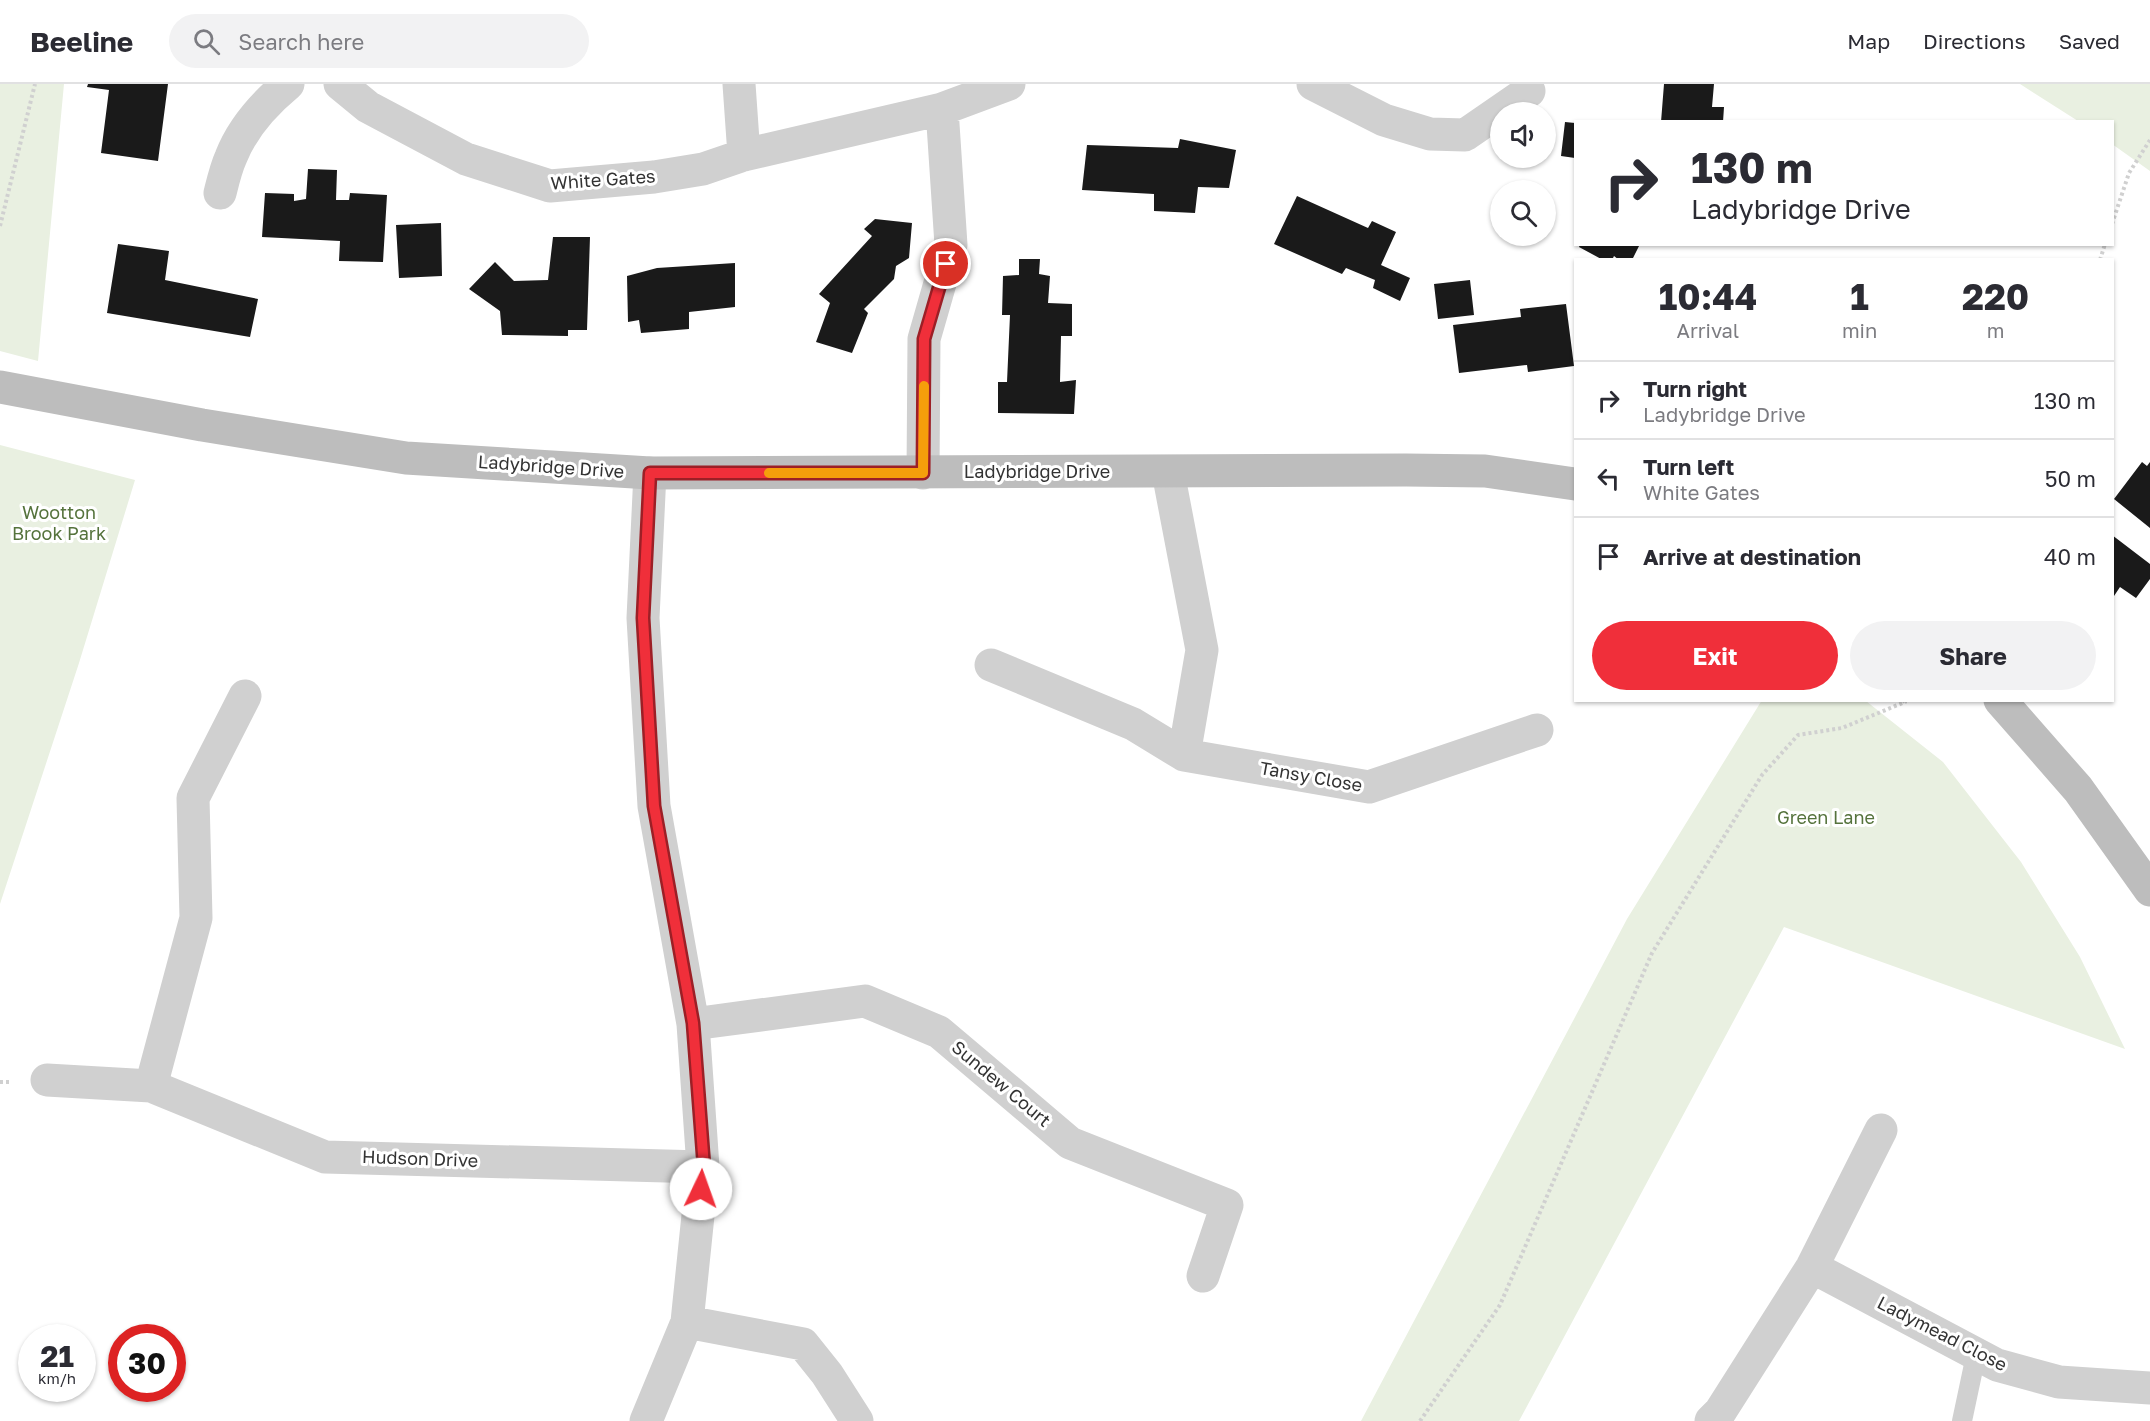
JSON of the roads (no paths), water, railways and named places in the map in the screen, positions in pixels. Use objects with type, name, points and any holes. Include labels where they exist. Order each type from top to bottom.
[{"type":"street","points":[[220,193],[231,156],[250,124],[270,99],[288,84]]},
{"type":"street","name":"White Gates","points":[[340,84],[368,107],[466,159],[550,186],[595,184],[703,169],[744,155],[942,109],[1009,84]]},
{"type":"street","points":[[739,84],[744,155]]},
{"type":"street","points":[[1313,84],[1384,120],[1430,134],[1465,135],[1529,91]]},
{"type":"street","points":[[923,473],[924,339],[951,245],[942,109]]},
{"type":"street","name":"Ladybridge Drive","points":[[0,387],[202,425],[406,458],[650,473],[923,473],[1054,470],[1485,471],[1574,484]]},
{"type":"street","points":[[1168,472],[1202,650],[1184,755]]},
{"type":"street","points":[[646,1421],[687,1322],[704,1167],[693,1023],[654,806],[643,618],[650,473]]},
{"type":"street","name":"Tansy Close","points":[[991,665],[1133,724],[1184,755],[1369,787],[1537,730]]},
{"type":"street","points":[[151,1086],[196,918],[194,798],[245,696]]},
{"type":"street","points":[[2002,702],[2078,789],[2150,890]]},
{"type":"street","name":"Sundew Court","points":[[693,1023],[865,1001],[939,1032],[1070,1143],[1227,1205],[1203,1276]]},
{"type":"street","name":"Hudson Drive","points":[[48,1080],[151,1086],[325,1157],[704,1167]]},
{"type":"street","points":[[1720,1418],[1812,1267],[1881,1130]]},
{"type":"street","name":"Ladymead Close","points":[[1812,1267],[1997,1365],[2059,1383],[2150,1388]]},
{"type":"street","points":[[687,1322],[803,1344],[827,1374],[857,1421]]},
{"type":"lane","points":[[1962,1421],[1976,1355]]},
{"type":"park label","name":"Wootton Brook Park","points":[[59,523]]},
{"type":"park label","name":"Green Lane","points":[[1826,818]]}]
